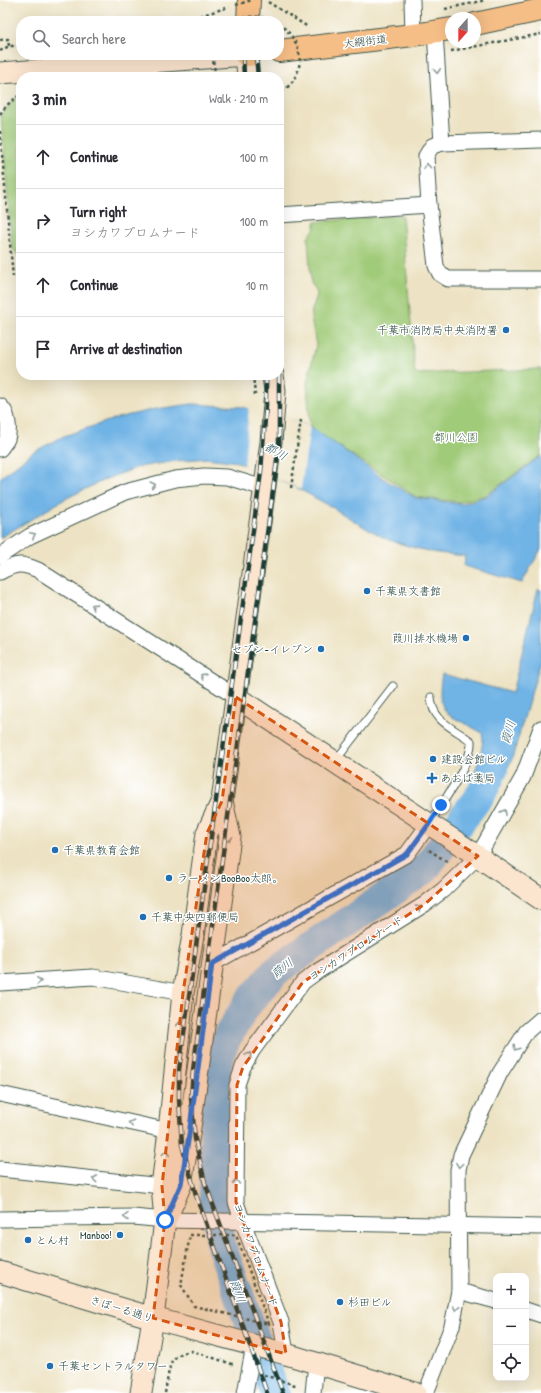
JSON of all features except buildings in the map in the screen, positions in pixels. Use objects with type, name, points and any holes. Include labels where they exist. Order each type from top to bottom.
[{"type":"main road","points":[[481,23],[541,10]]},
{"type":"main road","name":"大網街道","points":[[284,50],[413,35],[443,23]]},
{"type":"street","points":[[412,0],[413,35]]},
{"type":"street","points":[[442,143],[443,23]]},
{"type":"street","points":[[0,73],[178,60]]},
{"type":"street","points":[[246,60],[248,72]]},
{"type":"street","points":[[541,140],[442,143],[432,146],[426,156],[429,204],[436,266],[440,274],[448,279],[541,279]]},
{"type":"street","points":[[284,215],[429,204]]},
{"type":"street","points":[[141,1393],[153,1318],[165,1220],[162,1186],[183,993],[193,935],[207,834],[222,801],[271,442],[274,383]]},
{"type":"street","points":[[0,406],[4,409],[8,428],[6,440],[0,450]]},
{"type":"street","points":[[0,556],[30,536],[125,492],[175,479],[204,476],[227,477],[264,488]]},
{"type":"street","points":[[0,572],[14,565],[24,564],[38,570],[236,697],[541,899]]},
{"type":"street","name":"ヨシカワプロムナード","points":[[286,1354],[281,1322],[236,1220],[237,1085],[242,1067],[252,1051],[303,982],[425,904],[443,890],[469,850],[523,777],[541,728]]},
{"type":"street","points":[[165,1220],[181,1184],[230,837],[222,801]]},
{"type":"street","points":[[212,964],[407,854],[435,828]]},
{"type":"street","points":[[0,983],[93,977],[183,993]]},
{"type":"street","points":[[426,1393],[452,1326],[459,1290],[458,1170],[461,1155],[500,1073],[526,1032],[541,1019]]},
{"type":"street","points":[[0,1094],[169,1131]]},
{"type":"street","points":[[0,1169],[162,1186]]},
{"type":"street","points":[[0,1219],[133,1217],[165,1220],[236,1220],[541,1227]]},
{"type":"street","name":"きぼーる通り","points":[[0,1272],[153,1318],[250,1358],[286,1354]]},
{"type":"street","points":[[459,1290],[493,1300]]},
{"type":"street","points":[[529,1311],[541,1315]]},
{"type":"street","points":[[286,1354],[415,1393]]},
{"type":"street","points":[[245,1393],[250,1358]]},
{"type":"street","points":[[307,1390],[316,1363]]},
{"type":"lane","points":[[335,762],[393,686]]},
{"type":"lane","points":[[431,697],[431,705],[437,717],[471,741],[472,748],[435,828]]},
{"type":"path","points":[[243,16],[252,14],[252,0]]},
{"type":"path","points":[[443,23],[486,0]]},
{"type":"path","points":[[271,3],[308,27]]},
{"type":"path","points":[[217,16],[251,11],[270,16]]},
{"type":"path","points":[[284,25],[291,31],[295,38],[299,49],[300,61],[294,79],[284,91]]},
{"type":"path","points":[[448,52],[541,34]]},
{"type":"path","points":[[0,40],[8,39],[9,46]]},
{"type":"path","points":[[0,51],[9,46],[16,46]]},
{"type":"path","points":[[213,60],[216,72]]},
{"type":"path","points":[[0,114],[16,98]]},
{"type":"path","points":[[0,131],[13,277]]},
{"type":"path","points":[[253,380],[255,398]]},
{"type":"path","points":[[290,488],[301,420]]},
{"type":"path","points":[[429,850],[449,864]]},
{"type":"path","points":[[190,1236],[181,1286],[194,1306],[264,1323]]},
{"type":"path","points":[[165,1393],[168,1370],[172,1360],[182,1353],[192,1351],[250,1358],[284,1382],[307,1390]]},
{"type":"highlighted area","points":[[236,697],[478,856],[425,904],[303,982],[243,1067],[237,1085],[236,1202],[281,1322],[286,1354],[153,1318],[165,1220],[162,1186],[183,993],[207,833],[222,801]]},
{"type":"green space","points":[[16,97],[16,253],[12,247],[1,115]]},
{"type":"green space","name":"都川公園","points":[[402,215],[415,374],[541,369],[541,455],[486,495],[460,502],[416,497],[310,427],[307,383],[316,345],[311,318],[317,295],[316,290],[311,283],[308,238],[315,228],[315,222]]},
{"type":"water","name":"都川","points":[[192,404],[243,407],[310,426],[387,481],[416,498],[461,504],[487,496],[541,456],[541,549],[522,583],[464,566],[465,556],[437,553],[389,540],[299,489],[238,462],[207,458],[139,467],[106,479],[65,499],[0,538],[0,478],[33,452],[64,436],[117,418],[156,409]]},
{"type":"water","points":[[538,589],[541,590],[541,660],[512,759],[499,786],[481,811],[464,800],[472,788],[483,740],[482,733],[454,718],[443,707],[440,689],[442,674],[512,693]]},
{"type":"pier","points":[[249,407],[310,426],[301,489],[244,467]]},
{"type":"waterway","name":"葭川","points":[[275,1393],[222,1248],[214,1198],[215,1087],[218,1059],[226,1039],[248,1003],[276,971],[424,870],[481,794],[493,770]]},
{"type":"railway","points":[[243,60],[244,72]]},
{"type":"railway","points":[[256,60],[258,72]]},
{"type":"railway","points":[[266,380],[266,405],[261,472],[179,1070],[179,1099],[182,1145],[196,1195],[267,1393]]},
{"type":"railway","points":[[279,380],[279,443],[275,476],[193,1070],[191,1098],[195,1139],[205,1183],[283,1393]]},
{"type":"place","name":"千葉市消防局中央消防署","points":[[506,330]]},
{"type":"place","name":"千葉県文書館","points":[[367,591]]},
{"type":"place","name":"葭川排水機場","points":[[466,638]]},
{"type":"place","name":"セブン-イレブン","points":[[321,649]]},
{"type":"place","name":"建設会館ビル","points":[[433,759]]},
{"type":"place","name":"あおば薬局","points":[[432,778]]},
{"type":"place","name":"千葉県教育会館","points":[[55,850]]},
{"type":"place","name":"ラーメンBooBoo太郎。","points":[[169,878]]},
{"type":"place","name":"千葉中央四郵便局","points":[[143,917]]},
{"type":"place","name":"Manboo!","points":[[120,1235]]},
{"type":"place","name":"とん村","points":[[28,1240]]},
{"type":"place","name":"杉田ビル","points":[[340,1302]]},
{"type":"place","name":"千葉セントラルタワー","points":[[50,1366]]},
{"type":"route","points":[[165,1220],[181,1184],[212,964],[407,854],[441,805]]}]
